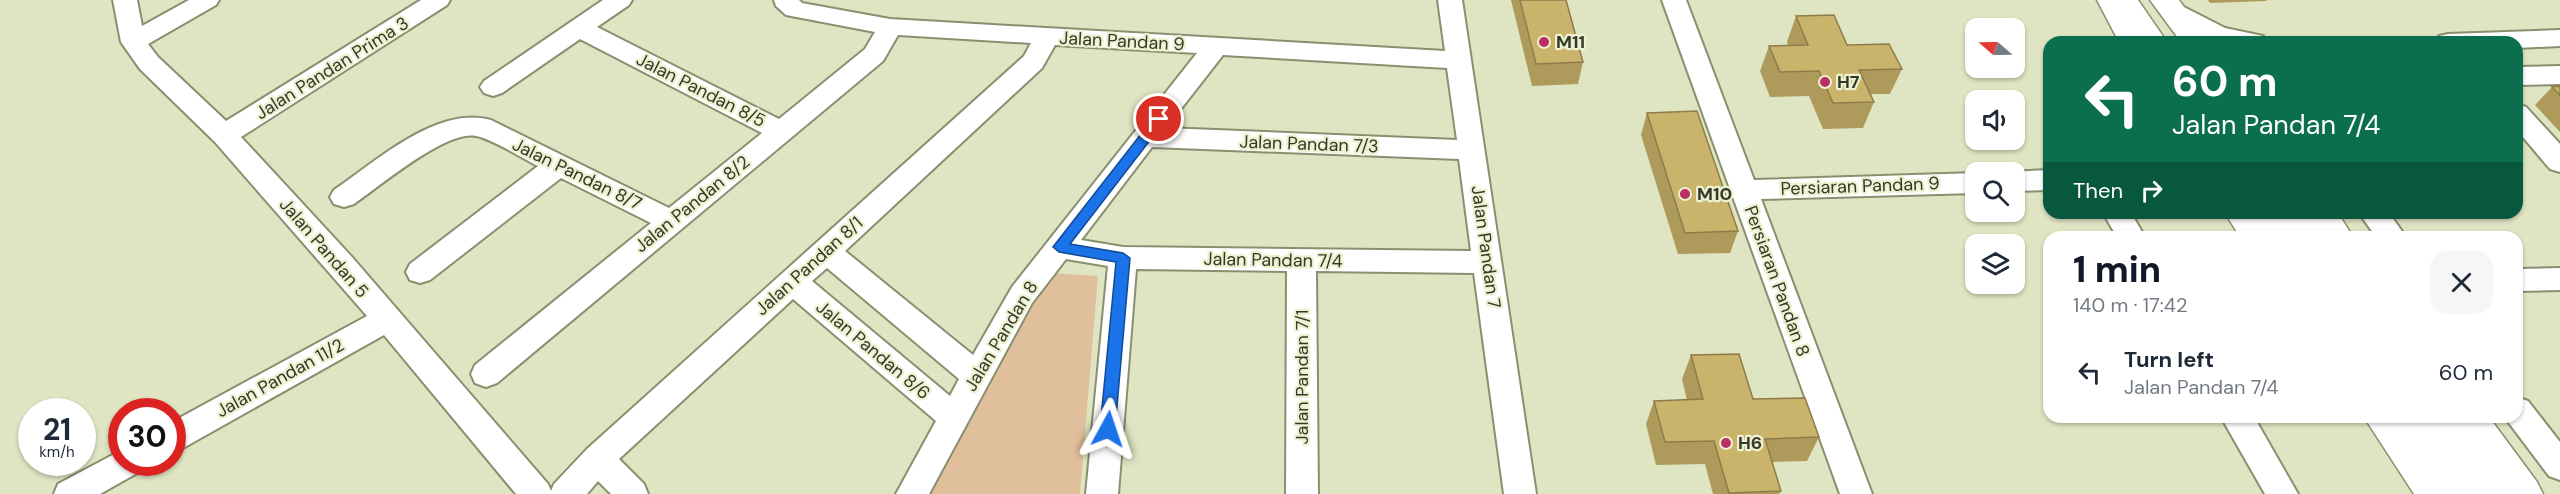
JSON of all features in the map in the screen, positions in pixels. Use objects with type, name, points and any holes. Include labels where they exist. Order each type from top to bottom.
[{"type":"main road","points":[[2111,0],[2130,36]]},
{"type":"main road","points":[[2124,0],[2149,36]]},
{"type":"main road","points":[[2148,0],[2172,36]]},
{"type":"main road","points":[[2169,5],[2192,36]]},
{"type":"main road","points":[[2386,423],[2436,494]]},
{"type":"main road","points":[[2413,423],[2462,494]]},
{"type":"main road","points":[[2444,423],[2494,494]]},
{"type":"main road","points":[[2472,423],[2524,494]]},
{"type":"street","name":"Jalan Pandan 5","points":[[125,0],[133,42],[149,63],[224,135],[387,318],[536,494]]},
{"type":"street","points":[[133,42],[184,6],[207,0]]},
{"type":"street","name":"Jalan Pandan Prima 3","points":[[224,135],[438,0]]},
{"type":"street","points":[[493,87],[620,0]]},
{"type":"street","name":"Jalan Pandan 7","points":[[1450,0],[1520,494]]},
{"type":"street","name":"Persiaran Pandan 8","points":[[1674,0],[1856,494]]},
{"type":"street","name":"Jalan Pandan 9","points":[[787,2],[795,9],[890,27],[1459,60]]},
{"type":"street","points":[[2169,5],[2218,34],[2227,36]]},
{"type":"street","name":"Jalan Pandan 8/2","points":[[486,374],[874,55],[890,27]]},
{"type":"street","name":"Jalan Pandan 8/5","points":[[579,28],[781,131]]},
{"type":"street","name":"Jalan Pandan 8/1","points":[[566,494],[598,459],[1033,62],[1048,36]]},
{"type":"street","points":[[2523,39],[2560,38]]},
{"type":"street","name":"Jalan Pandan 8","points":[[912,494],[1022,295],[1216,46]]},
{"type":"street","points":[[2523,76],[2560,75]]},
{"type":"street","points":[[2523,120],[2560,162]]},
{"type":"street","name":"Jalan Pandan 8/7","points":[[344,197],[434,135],[462,126],[482,127],[672,222]]},
{"type":"street","name":"Jalan Pandan 7/3","points":[[1145,137],[1472,150]]},
{"type":"street","points":[[420,272],[560,164]]},
{"type":"street","points":[[2025,181],[2043,180]]},
{"type":"street","name":"Persiaran Pandan 9","points":[[1744,190],[1965,183]]},
{"type":"street","points":[[2378,219],[2387,231]]},
{"type":"street","name":"Jalan Pandan 7/4","points":[[1059,247],[1123,258],[1488,262]]},
{"type":"street","points":[[826,251],[977,376]]},
{"type":"street","points":[[1102,494],[1123,258]]},
{"type":"street","name":"Jalan Pandan 7/1","points":[[1301,260],[1302,494]]},
{"type":"street","points":[[2523,280],[2560,279]]},
{"type":"street","name":"Jalan Pandan 8/6","points":[[792,281],[954,418]]},
{"type":"street","name":"Jalan Pandan 11/2","points":[[186,430],[387,318]]},
{"type":"street","points":[[2523,418],[2560,466]]},
{"type":"street","points":[[2240,423],[2282,494]]},
{"type":"street","points":[[598,459],[632,494]]},
{"type":"street","points":[[70,494],[108,473]]},
{"type":"shaded area","points":[[1051,273],[1098,276],[1080,494],[921,494],[1027,304]]},
{"type":"building","points":[[1520,0],[1566,0],[1583,62],[1536,64]]},
{"type":"building","points":[[1834,15],[1847,45],[1889,44],[1902,69],[1859,70],[1874,102],[1833,103],[1819,71],[1780,72],[1769,46],[1808,45],[1796,16]]},
{"type":"building","points":[[2560,86],[2560,95],[2552,87]]},
{"type":"building","points":[[1697,111],[1738,231],[1685,233],[1647,113]]},
{"type":"building","points":[[1739,354],[1753,399],[1805,398],[1819,437],[1765,439],[1781,491],[1729,493],[1714,441],[1665,442],[1654,401],[1703,399],[1691,355]]},
{"type":"place","name":"M11","points":[[1544,42]]},
{"type":"place","name":"H7","points":[[1825,82]]},
{"type":"place","name":"M10","points":[[1685,194]]},
{"type":"place","name":"H6","points":[[1726,443]]},
{"type":"route","points":[[1108,429],[1123,258],[1059,247],[1159,119]]}]
